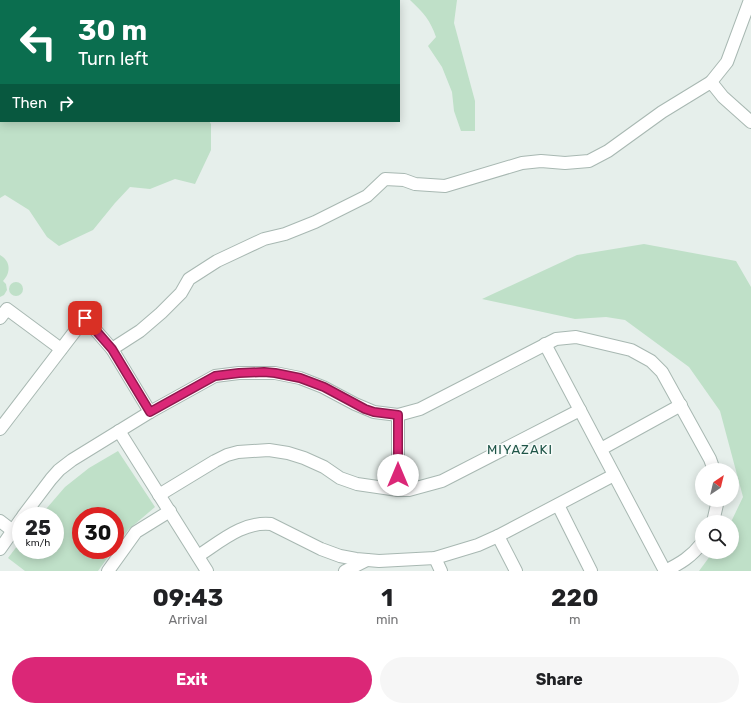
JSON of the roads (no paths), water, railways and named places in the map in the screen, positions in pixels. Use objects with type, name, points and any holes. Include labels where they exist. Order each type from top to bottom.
[{"type":"street","points":[[112,349],[140,331],[161,313],[181,293],[189,279],[218,261],[264,239],[285,234],[315,222],[367,196],[385,179],[404,180],[415,184],[445,186],[522,163],[541,161],[565,163],[589,161],[608,151],[662,112],[711,82],[727,62],[750,0]]},
{"type":"street","points":[[711,82],[723,97],[751,122]]},
{"type":"street","points":[[0,318],[7,308],[61,349]]},
{"type":"street","points":[[0,430],[85,318],[112,349],[150,412]]},
{"type":"street","points":[[30,507],[59,470],[72,460],[150,412],[215,376],[264,372],[300,378],[324,387],[365,409],[374,412],[398,415],[420,409],[556,339],[576,337],[631,350],[651,361],[662,372],[711,463]]},
{"type":"street","points":[[545,344],[665,571],[679,564],[695,551]]},
{"type":"street","points":[[601,449],[681,405]]},
{"type":"street","points":[[159,495],[227,455],[238,452],[269,450],[288,453],[304,458],[324,467],[340,478],[357,484],[398,490],[425,486],[442,481],[580,410]]},
{"type":"street","points":[[398,415],[398,490]]},
{"type":"street","points":[[119,431],[207,571]]},
{"type":"street","points":[[198,556],[247,526],[262,523],[271,524],[322,549],[340,556],[379,561],[435,558],[478,545],[498,536],[614,475]]},
{"type":"street","points":[[558,505],[590,571]]},
{"type":"street","points":[[108,571],[136,532],[170,511]]},
{"type":"street","points":[[0,521],[12,529]]},
{"type":"street","points":[[0,548],[12,531]]},
{"type":"street","points":[[498,536],[516,571]]},
{"type":"street","points":[[435,558],[442,571]]},
{"type":"street","points":[[345,571],[367,560]]},
{"type":"district","name":"MIYAZAKI","points":[[520,449]]}]
